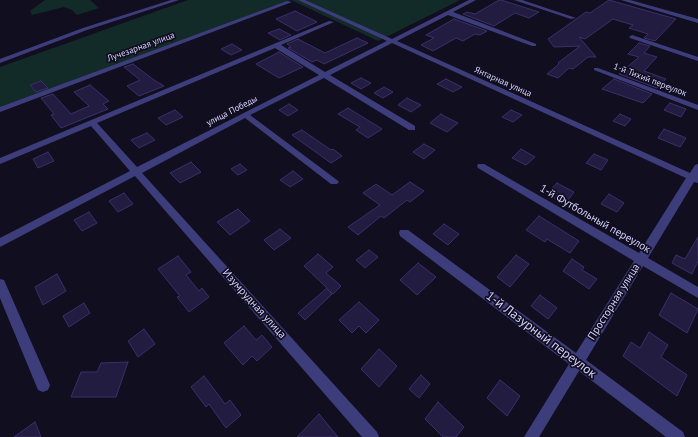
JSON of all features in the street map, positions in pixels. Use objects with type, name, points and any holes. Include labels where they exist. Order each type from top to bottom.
[{"type":"street","points":[[0,61],[85,29],[176,0]]},
{"type":"street","name":"Янтарная улица","points":[[301,0],[392,42],[696,174]]},
{"type":"street","name":"улица Победы","points":[[0,243],[245,115],[473,0]]},
{"type":"street","points":[[517,0],[573,18]]},
{"type":"street","points":[[624,0],[698,21]]},
{"type":"street","name":"Лучезарная улица","points":[[0,110],[289,2]]},
{"type":"street","points":[[448,13],[534,45]]},
{"type":"street","points":[[0,161],[331,22]]},
{"type":"street","points":[[632,38],[698,59]]},
{"type":"street","points":[[276,46],[412,128]]},
{"type":"street","name":"1-й Тихий переулок","points":[[596,69],[698,108]]},
{"type":"street","points":[[245,115],[334,182]]},
{"type":"street","name":"Изумрудная улица","points":[[92,122],[372,437]]},
{"type":"street","name":"1-й Футбольный переулок","points":[[480,166],[698,293]]},
{"type":"street","name":"Просторная улица","points":[[531,437],[640,259],[696,174]]},
{"type":"street","name":"1-й Лазурный переулок","points":[[404,233],[678,437]]},
{"type":"street","points":[[0,284],[43,385]]},
{"type":"green space","points":[[45,0],[90,0],[99,8],[77,15],[72,10],[64,7],[32,15],[30,11]]},
{"type":"green space","points":[[188,0],[291,0],[0,109],[0,67]]},
{"type":"green space","points":[[291,0],[460,0],[378,41]]},
{"type":"building","points":[[499,0],[539,12],[529,18],[515,13],[494,26],[463,14],[467,12],[475,14]]},
{"type":"building","points":[[609,0],[676,19],[655,41],[644,38],[648,34],[629,28],[633,25],[613,19],[585,39],[579,37],[596,57],[588,57],[573,69],[569,68],[558,78],[547,74],[559,64],[558,63],[580,46],[554,47],[548,39],[586,12],[590,13]]},
{"type":"building","points":[[295,11],[317,22],[297,31],[276,19]]},
{"type":"building","points":[[454,19],[487,31],[480,35],[475,34],[463,41],[456,38],[433,51],[421,45],[434,38],[426,35]]},
{"type":"building","points":[[279,29],[291,35],[280,40],[268,33]]},
{"type":"building","points":[[357,38],[368,43],[324,64],[317,60],[312,62],[288,48],[291,47],[287,44],[298,39],[325,53]]},
{"type":"building","points":[[639,43],[650,46],[644,53],[657,57],[644,71],[666,79],[657,88],[619,74],[639,57],[628,54]]},
{"type":"building","points":[[232,44],[242,50],[231,55],[221,49]]},
{"type":"building","points":[[279,52],[303,67],[279,78],[256,64]]},
{"type":"building","points":[[133,64],[164,86],[139,96],[127,86],[140,80],[124,67]]},
{"type":"building","points":[[361,78],[371,83],[361,89],[351,83]]},
{"type":"building","points":[[446,79],[462,87],[453,92],[437,84]]},
{"type":"building","points":[[614,79],[652,94],[643,103],[602,89]]},
{"type":"building","points":[[41,81],[48,88],[36,92],[30,85]]},
{"type":"building","points":[[90,85],[109,101],[103,104],[108,109],[61,128],[51,115],[54,114],[41,98],[53,94],[71,114],[89,106],[74,92]]},
{"type":"building","points":[[384,87],[393,92],[383,98],[374,93]]},
{"type":"building","points":[[407,98],[421,105],[411,112],[398,105]]},
{"type":"building","points":[[670,103],[686,109],[681,117],[664,110]]},
{"type":"building","points":[[289,104],[298,110],[288,116],[279,110]]},
{"type":"building","points":[[348,108],[382,129],[368,138],[356,130],[360,127],[338,114]]},
{"type":"building","points":[[175,110],[183,117],[166,125],[158,118]]},
{"type":"building","points":[[511,110],[522,115],[513,122],[502,117]]},
{"type":"building","points":[[441,114],[458,123],[447,132],[430,123]]},
{"type":"building","points":[[620,114],[631,119],[625,126],[613,121]]},
{"type":"building","points":[[664,129],[686,138],[680,147],[658,138]]},
{"type":"building","points":[[302,130],[342,156],[331,163],[292,135]]},
{"type":"building","points":[[147,133],[155,140],[139,148],[131,140]]},
{"type":"building","points":[[424,144],[435,150],[424,159],[413,152]]},
{"type":"building","points":[[521,149],[535,157],[526,165],[512,158]]},
{"type":"building","points":[[48,152],[54,161],[38,168],[33,159]]},
{"type":"building","points":[[594,154],[608,160],[601,170],[586,163]]},
{"type":"building","points":[[191,162],[201,172],[180,183],[170,173]]},
{"type":"building","points":[[240,164],[247,170],[238,175],[231,169]]},
{"type":"building","points":[[293,171],[303,179],[290,187],[280,180]]},
{"type":"building","points":[[410,182],[424,191],[410,202],[407,200],[384,218],[381,216],[358,235],[348,227],[380,205],[363,193],[376,184],[392,195]]},
{"type":"building","points":[[557,183],[574,192],[565,204],[547,194]]},
{"type":"building","points":[[124,193],[133,204],[118,212],[109,201]]},
{"type":"building","points":[[609,194],[624,203],[617,212],[601,204]]},
{"type":"building","points":[[238,209],[250,221],[230,235],[217,222]]},
{"type":"building","points":[[89,212],[97,223],[82,231],[74,220]]},
{"type":"building","points":[[539,216],[579,241],[570,253],[547,239],[545,242],[526,230]]},
{"type":"building","points":[[444,224],[459,234],[448,245],[433,234]]},
{"type":"building","points":[[280,229],[291,238],[274,250],[264,240]]},
{"type":"building","points":[[698,237],[698,261],[692,274],[672,263],[676,255],[685,259]]},
{"type":"building","points":[[369,250],[378,257],[365,268],[356,260]]},
{"type":"building","points":[[318,254],[333,267],[326,273],[341,286],[333,294],[327,289],[332,294],[305,320],[298,313],[327,288],[304,266]]},
{"type":"building","points":[[516,255],[529,264],[510,287],[497,277]]},
{"type":"building","points":[[178,256],[191,272],[186,275],[199,291],[202,288],[209,297],[189,312],[177,297],[180,296],[158,269]]},
{"type":"building","points":[[572,259],[584,267],[582,270],[597,279],[589,289],[563,271]]},
{"type":"building","points":[[418,263],[436,277],[417,295],[400,280]]},
{"type":"building","points":[[57,274],[66,291],[43,305],[35,287]]},
{"type":"building","points":[[671,293],[698,309],[687,333],[659,315]]},
{"type":"building","points":[[540,295],[557,308],[548,319],[531,306]]},
{"type":"building","points":[[359,302],[379,320],[366,333],[359,326],[352,333],[339,320]]},
{"type":"building","points":[[84,303],[90,313],[69,327],[63,316]]},
{"type":"building","points":[[244,326],[256,340],[262,335],[272,347],[257,361],[252,356],[243,365],[224,343]]},
{"type":"building","points":[[144,329],[155,344],[138,357],[128,341]]},
{"type":"building","points":[[649,332],[668,345],[661,357],[687,375],[677,396],[623,356],[631,342],[640,348]]},
{"type":"building","points":[[379,349],[397,366],[379,387],[361,369]]},
{"type":"building","points":[[128,362],[116,397],[71,397],[81,372],[97,372],[101,363]]},
{"type":"building","points":[[421,375],[430,384],[419,398],[409,389]]},
{"type":"building","points":[[204,376],[225,404],[230,400],[241,415],[226,428],[209,404],[206,407],[191,387]]},
{"type":"building","points":[[500,380],[520,396],[507,416],[487,398]]},
{"type":"building","points":[[438,402],[464,427],[456,437],[443,437],[425,419]]},
{"type":"building","points":[[319,414],[338,437],[297,437]]},
{"type":"building","points":[[35,422],[41,437],[14,437]]}]
